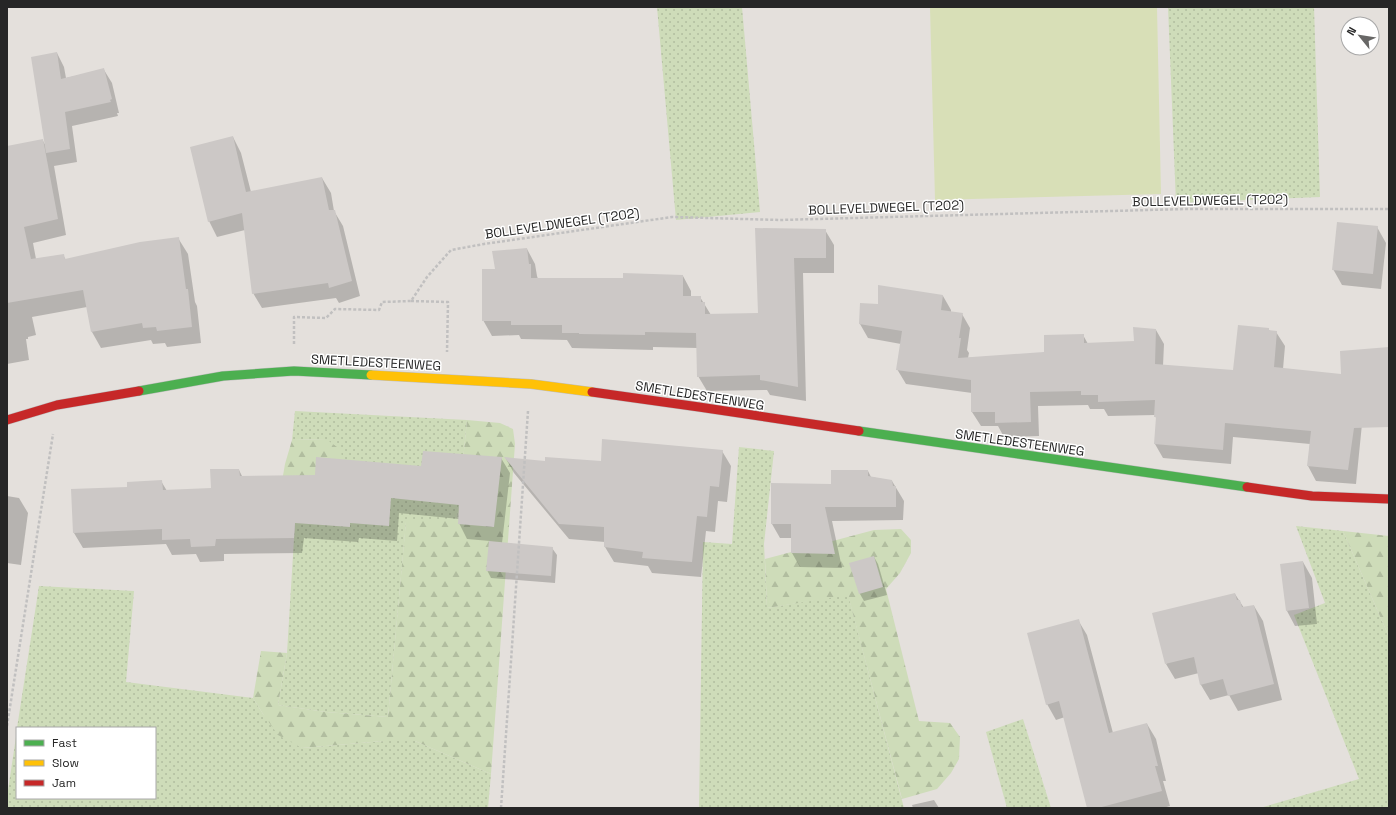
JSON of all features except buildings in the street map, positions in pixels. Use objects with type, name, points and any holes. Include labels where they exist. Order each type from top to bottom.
[{"type":"street","name":"SMETLEDESTEENWEG","points":[[7,420],[57,405],[223,376],[294,371],[447,379],[530,384],[1312,496],[1389,499]]},
{"type":"path","name":"BOLLEVELDWEGEL (T202)","points":[[411,301],[427,276],[450,250],[672,217],[780,220],[1185,209],[1389,209]]},
{"type":"path","points":[[294,371],[294,317],[326,318],[335,309],[379,310],[382,302],[448,302],[447,379]]},
{"type":"path","points":[[501,808],[530,384]]},
{"type":"path","points":[[7,726],[57,405]]},
{"type":"green space","points":[[657,7],[742,7],[760,212],[676,220]]},
{"type":"green space","points":[[930,7],[1157,7],[1161,194],[935,200]]},
{"type":"green space","points":[[1168,7],[1314,7],[1320,197],[1176,203]]},
{"type":"green space","points":[[295,411],[467,420],[457,521],[406,522],[388,717],[326,712],[278,705],[287,653],[296,506],[326,439],[292,440]]},
{"type":"green space","points":[[467,420],[500,423],[513,429],[515,444],[491,774],[415,741],[384,741],[302,748],[278,735],[253,698],[261,651],[287,653],[278,705],[326,712],[388,717],[406,521],[457,521]]},
{"type":"green space","points":[[326,439],[341,450],[344,479],[281,487],[285,464],[292,440]]},
{"type":"green space","points":[[739,447],[774,451],[764,544],[767,608],[848,594],[904,808],[699,808],[703,542],[732,544]]},
{"type":"green space","points":[[1296,526],[1343,531],[1389,637],[1389,808],[1260,808],[1359,779],[1294,615],[1325,603]]},
{"type":"green space","points":[[901,529],[911,540],[911,553],[900,573],[886,589],[919,721],[950,723],[960,737],[959,759],[951,773],[937,789],[902,799],[848,595],[767,608],[765,559],[874,530]]},
{"type":"green space","points":[[1343,531],[1389,536],[1389,637]]},
{"type":"green space","points":[[39,586],[134,591],[126,682],[253,698],[263,714],[302,748],[384,741],[415,741],[491,774],[488,808],[7,808],[7,797],[16,737],[16,799],[156,799],[156,727],[17,727]]},
{"type":"green space","points":[[1023,719],[1051,808],[1007,808],[986,732]]},
{"type":"traffic: fast","points":[[139,391],[223,376],[294,371],[371,375]]},
{"type":"traffic: fast","points":[[859,431],[1247,487]]},
{"type":"traffic: slow","points":[[371,375],[531,384],[592,392]]},
{"type":"traffic: jam","points":[[7,420],[57,405],[139,391]]},
{"type":"traffic: jam","points":[[592,392],[859,431]]},
{"type":"traffic: jam","points":[[1247,487],[1312,496],[1389,499]]}]
